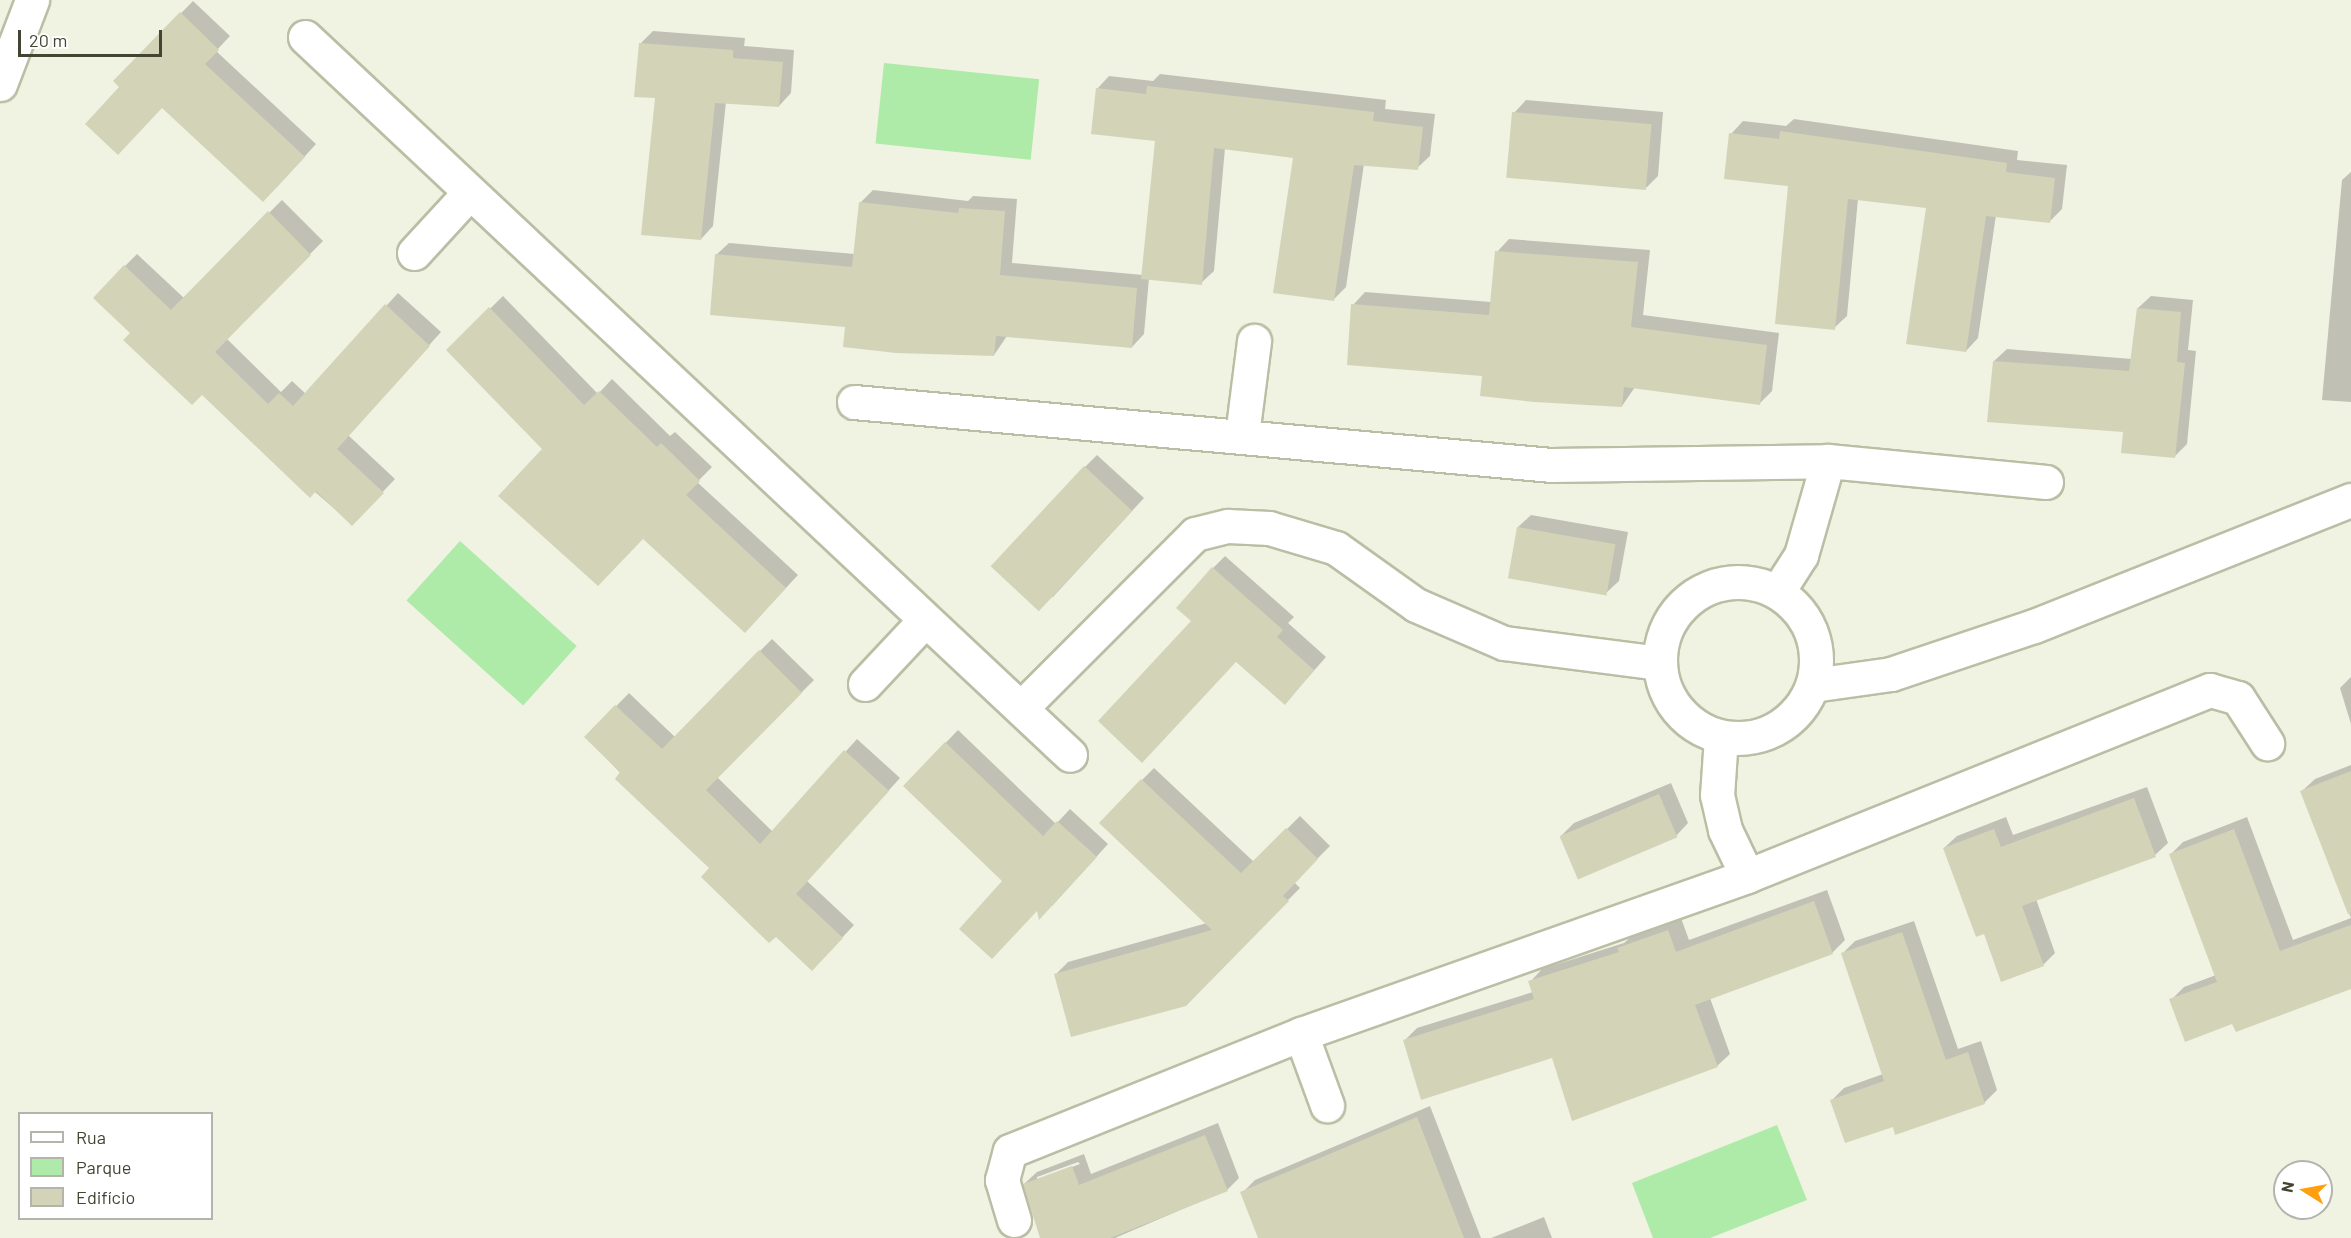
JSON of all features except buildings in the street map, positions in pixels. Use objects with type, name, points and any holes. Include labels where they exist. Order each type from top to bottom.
[{"type":"street","points":[[0,84],[32,0]]},
{"type":"street","points":[[305,37],[923,622],[1022,708],[1070,755]]},
{"type":"street","points":[[414,253],[469,193]]},
{"type":"street","points":[[1242,435],[1254,341]]},
{"type":"street","points":[[854,402],[1242,435],[1551,465],[1828,461],[2046,482]]},
{"type":"street","points":[[1778,591],[1801,555],[1828,461]]},
{"type":"street","points":[[1813,685],[1891,674],[2034,626],[2351,500]]},
{"type":"street","points":[[1022,708],[1195,534],[1228,526],[1269,528],[1336,548],[1416,605],[1504,643],[1660,663]]},
{"type":"street","points":[[1731,581],[1778,591],[1810,626],[1816,645],[1813,685],[1792,719],[1775,730],[1755,738],[1721,737],[1691,723],[1676,708],[1660,663],[1672,617],[1708,587],[1731,581]]},
{"type":"street","points":[[865,684],[923,622]]},
{"type":"street","points":[[1014,1220],[1002,1180],[1010,1151],[1301,1034],[1747,876],[2210,690],[2238,698],[2267,743]]},
{"type":"street","points":[[1721,737],[1717,795],[1725,830],[1747,876]]},
{"type":"street","points":[[1301,1034],[1327,1105]]},
{"type":"green space","points":[[884,63],[1039,79],[1031,160],[876,144]]},
{"type":"green space","points":[[460,541],[577,646],[523,706],[406,600]]},
{"type":"green space","points":[[1777,1125],[1807,1200],[1710,1238],[1653,1238],[1632,1183]]}]
